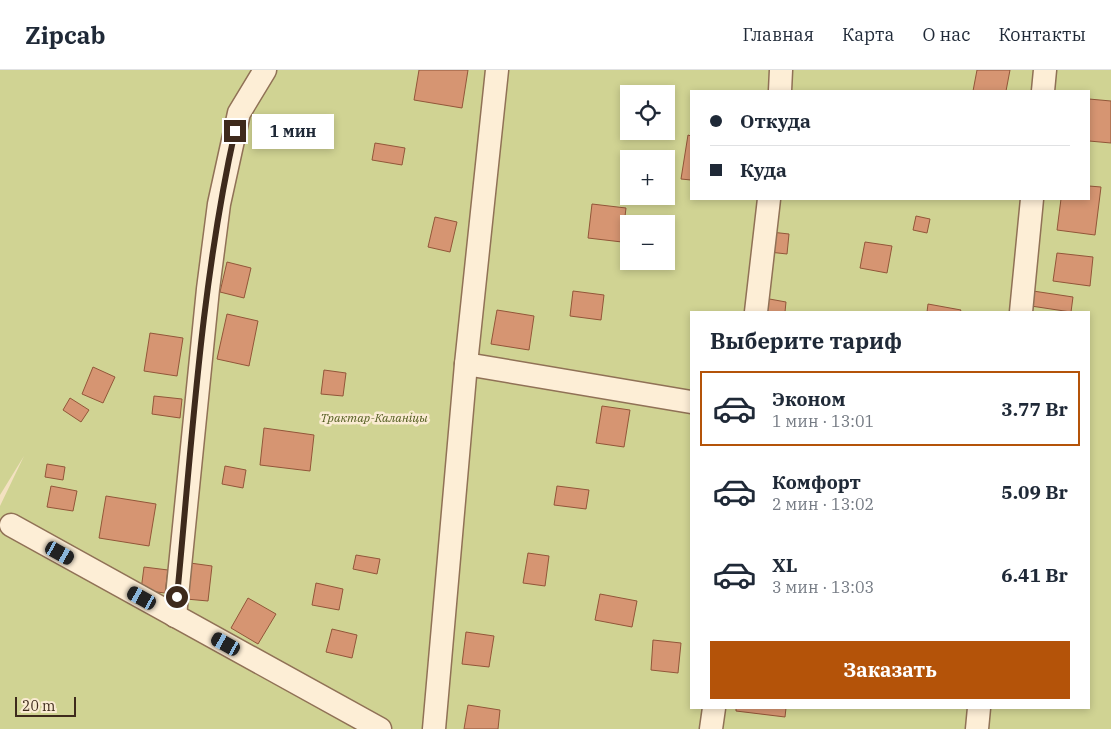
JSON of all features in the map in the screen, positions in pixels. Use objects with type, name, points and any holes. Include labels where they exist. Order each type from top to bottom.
[{"type":"lane","points":[[175,616],[208,289],[219,204],[239,113],[265,70]]},
{"type":"lane","points":[[434,729],[466,364],[497,70]]},
{"type":"lane","points":[[780,90],[781,70]]},
{"type":"lane","points":[[1043,90],[1045,70]]},
{"type":"lane","points":[[756,311],[769,200]]},
{"type":"lane","points":[[1021,311],[1032,200]]},
{"type":"lane","points":[[466,364],[690,402]]},
{"type":"lane","points":[[10,525],[380,729]]},
{"type":"lane","points":[[711,729],[714,709]]},
{"type":"lane","points":[[977,729],[979,709]]},
{"type":"green space","name":"Трактар-Каланіцы","points":[[0,70],[1111,70],[1111,729],[0,729],[0,506],[24,456],[0,495]]},
{"type":"building","points":[[419,70],[468,70],[462,108],[414,100]]},
{"type":"building","points":[[977,70],[1010,70],[1006,90],[973,90]]},
{"type":"building","points":[[1090,99],[1111,101],[1111,143],[1090,141]]},
{"type":"building","points":[[688,135],[690,136],[690,180],[681,179]]},
{"type":"building","points":[[375,143],[405,148],[402,165],[372,160]]},
{"type":"building","points":[[1090,186],[1101,187],[1095,235],[1057,230],[1061,200],[1090,200]]},
{"type":"building","points":[[592,204],[626,208],[625,215],[620,215],[620,242],[588,238]]},
{"type":"building","points":[[916,216],[930,219],[927,233],[913,230]]},
{"type":"building","points":[[435,217],[457,222],[450,252],[428,247]]},
{"type":"building","points":[[771,232],[789,234],[787,254],[769,252]]},
{"type":"building","points":[[865,242],[892,246],[887,273],[860,268]]},
{"type":"building","points":[[1057,253],[1093,257],[1090,286],[1053,281]]},
{"type":"building","points":[[227,262],[251,268],[244,298],[220,292]]},
{"type":"building","points":[[573,291],[604,295],[601,320],[570,316]]},
{"type":"building","points":[[1033,291],[1073,297],[1071,311],[1031,306]]},
{"type":"building","points":[[764,298],[786,302],[785,311],[761,311]]},
{"type":"building","points":[[928,304],[961,310],[960,311],[927,311]]},
{"type":"building","points":[[497,310],[534,316],[529,350],[491,344]]},
{"type":"building","points":[[227,314],[258,321],[249,366],[217,359]]},
{"type":"building","points":[[150,333],[183,338],[177,376],[144,371]]},
{"type":"building","points":[[93,367],[115,377],[103,403],[82,394]]},
{"type":"building","points":[[324,370],[346,373],[343,396],[321,394]]},
{"type":"building","points":[[154,396],[182,399],[180,418],[152,414]]},
{"type":"building","points":[[70,398],[89,410],[81,422],[63,410]]},
{"type":"building","points":[[602,406],[630,410],[624,447],[596,443]]},
{"type":"building","points":[[264,428],[314,435],[310,471],[260,465]]},
{"type":"building","points":[[47,464],[65,467],[63,480],[45,477]]},
{"type":"building","points":[[225,466],[246,470],[243,488],[222,484]]},
{"type":"building","points":[[51,486],[77,491],[73,511],[47,507]]},
{"type":"building","points":[[557,486],[589,490],[586,509],[554,505]]},
{"type":"building","points":[[106,496],[156,504],[149,546],[99,538]]},
{"type":"building","points":[[528,553],[549,556],[545,586],[523,583]]},
{"type":"building","points":[[356,555],[380,559],[377,574],[353,569]]},
{"type":"building","points":[[190,563],[212,566],[208,601],[186,599]]},
{"type":"building","points":[[144,567],[168,570],[165,593],[141,590]]},
{"type":"building","points":[[316,583],[343,589],[339,610],[312,605]]},
{"type":"building","points":[[600,594],[637,601],[632,627],[595,620]]},
{"type":"building","points":[[248,598],[276,614],[258,644],[231,628]]},
{"type":"building","points":[[332,629],[357,635],[352,658],[326,652]]},
{"type":"building","points":[[466,632],[494,636],[489,667],[462,664]]},
{"type":"building","points":[[653,640],[681,643],[678,673],[651,670]]},
{"type":"building","points":[[468,705],[500,710],[498,729],[464,729]]},
{"type":"building","points":[[736,709],[786,709],[785,717],[736,711]]},
{"type":"route","points":[[177,597],[208,289],[219,204],[235,131]]}]
